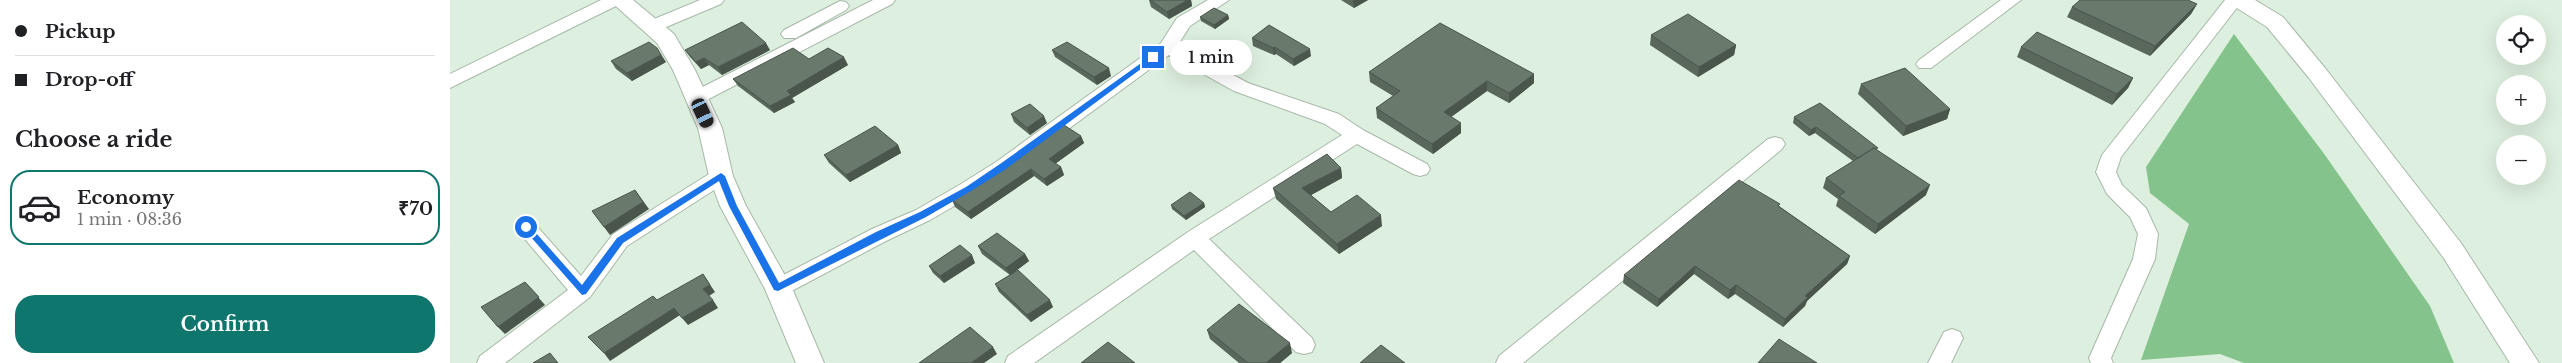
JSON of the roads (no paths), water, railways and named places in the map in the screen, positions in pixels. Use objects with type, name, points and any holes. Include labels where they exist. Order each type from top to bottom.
[{"type":"street","points":[[450,82],[614,0]]},
{"type":"street","points":[[620,0],[653,26],[666,39],[694,92],[710,128],[721,176],[733,206],[778,288],[810,363]]},
{"type":"street","points":[[653,26],[715,0]]},
{"type":"street","points":[[694,92],[886,0]]},
{"type":"street","points":[[778,288],[879,234],[923,215],[968,189],[1003,166],[1168,46],[1183,22],[1220,0]]},
{"type":"street","points":[[1925,64],[2012,0]]},
{"type":"street","points":[[2102,363],[2100,358],[2144,259],[2148,234],[2139,213],[2114,189],[2106,172],[2112,155],[2234,0]]},
{"type":"street","points":[[2240,0],[2275,22],[2317,74],[2452,250],[2526,363]]},
{"type":"street","points":[[694,92],[840,6]]},
{"type":"street","points":[[1168,46],[1241,86],[1284,104],[1332,119],[1356,135],[1420,169]]},
{"type":"street","points":[[1016,363],[1195,238],[1356,135]]},
{"type":"street","points":[[1507,363],[1775,144]]},
{"type":"street","points":[[488,363],[582,291],[620,240],[721,176]]},
{"type":"street","points":[[526,227],[582,291]]},
{"type":"street","points":[[1195,238],[1304,345]]},
{"type":"street","points":[[1939,363],[1952,338]]}]
